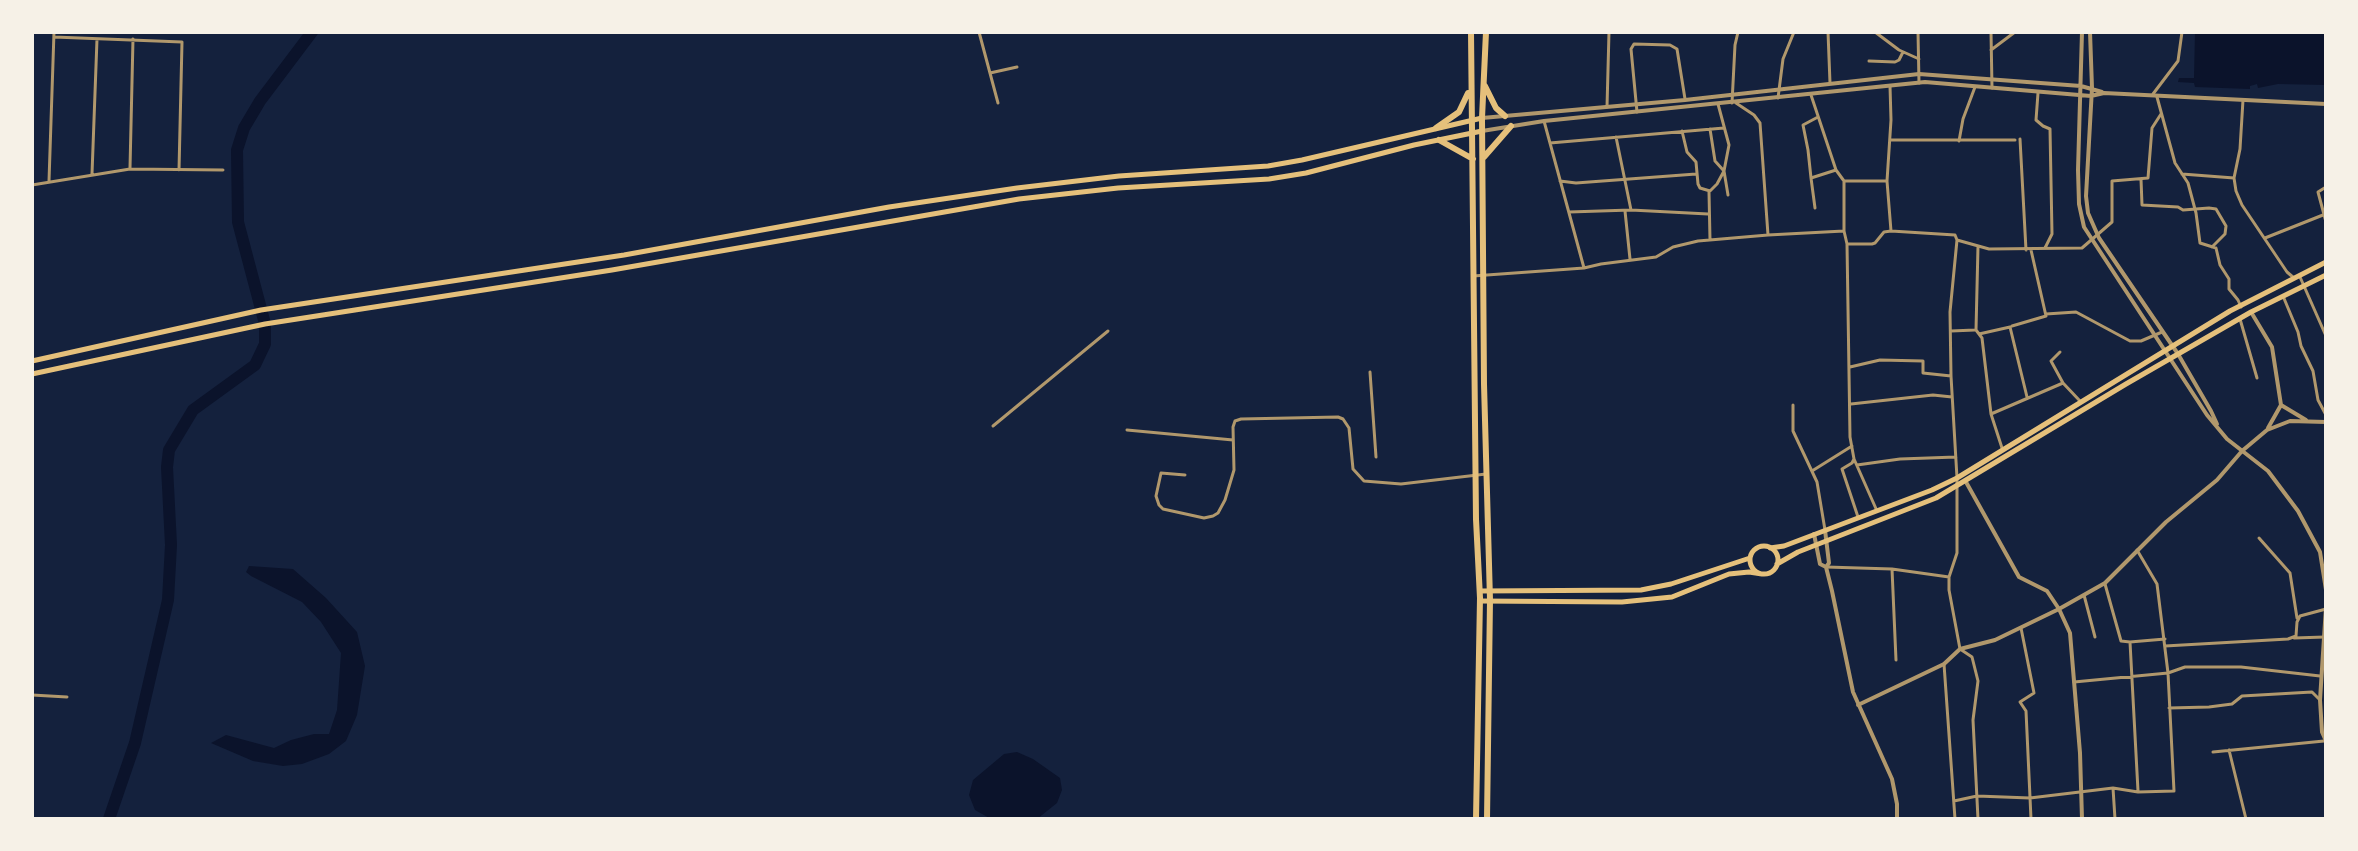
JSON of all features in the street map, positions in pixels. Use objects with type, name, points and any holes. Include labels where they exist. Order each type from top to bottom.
[{"type":"highway","points":[[1471,32],[1480,591],[1476,819]]},
{"type":"highway","points":[[1486,32],[1482,131],[1490,591],[1487,819]]},
{"type":"highway","points":[[1436,128],[1459,112],[1466,101],[1471,82]]},
{"type":"highway","points":[[1485,86],[1496,108],[1505,116]]},
{"type":"highway","points":[[1483,157],[1511,126]]},
{"type":"highway","points":[[1439,140],[1473,159]]},
{"type":"main road","points":[[32,361],[261,310],[624,255],[965,196],[1119,176],[1268,166],[1482,118]]},
{"type":"main road","points":[[32,374],[265,324],[612,270],[1051,194],[1269,179],[1306,173],[1482,131]]},
{"type":"main road","points":[[1480,591],[1641,590],[1671,584],[1750,558],[1757,548],[1784,546],[1877,511],[1957,478],[2004,453],[2165,350],[2326,262]]},
{"type":"main road","points":[[2083,405],[2326,275]]},
{"type":"main road","points":[[2252,300],[2254,311]]},
{"type":"main road","points":[[2237,308],[2240,319]]},
{"type":"main road","points":[[1480,601],[1622,602],[1672,597],[1729,574],[1770,573],[1777,564],[1798,552],[1936,498],[1966,482],[2004,453]]},
{"type":"main road","points":[[1770,548],[1776,553],[1777,564]]},
{"type":"main road","points":[[1750,558],[1752,567],[1762,574]]},
{"type":"street","points":[[90,32],[90,39]]},
{"type":"street","points":[[979,32],[998,103]]},
{"type":"street","points":[[1607,107],[1609,32]]},
{"type":"street","points":[[1734,103],[1738,32]]},
{"type":"street","points":[[1778,99],[1783,59],[1794,32]]},
{"type":"street","points":[[1828,32],[1830,83]]},
{"type":"street","points":[[1875,32],[1903,52],[1919,59]]},
{"type":"street","points":[[1918,32],[1919,83]]},
{"type":"street","points":[[1991,32],[1992,89]]},
{"type":"street","points":[[1991,50],[2015,32]]},
{"type":"street","points":[[2082,32],[2078,170],[2079,204],[2084,227],[2207,415],[2218,426]]},
{"type":"street","points":[[2090,32],[2092,88],[2086,196],[2088,213],[2098,235],[2178,354],[2227,439],[2268,471],[2298,511],[2320,552],[2326,590]]},
{"type":"street","points":[[2154,97],[2178,61],[2182,32]]},
{"type":"street","points":[[49,181],[54,35],[182,42],[179,170]]},
{"type":"street","points":[[92,174],[97,39]]},
{"type":"street","points":[[130,169],[133,39]]},
{"type":"street","points":[[1637,112],[1631,49],[1634,44],[1670,45],[1677,49],[1685,100]]},
{"type":"street","points":[[1869,61],[1895,62],[1903,52]]},
{"type":"street","points":[[990,73],[1017,67]]},
{"type":"street","points":[[1482,118],[1636,105],[1919,74],[2081,86],[2104,93]]},
{"type":"street","points":[[1482,131],[1544,121],[1919,83],[2091,96],[2104,93],[2326,104]]},
{"type":"street","points":[[1890,86],[1887,181],[1891,231]]},
{"type":"street","points":[[1959,141],[1963,119],[1975,87]]},
{"type":"street","points":[[2038,93],[2036,120],[2050,129],[2052,234],[2045,249]]},
{"type":"street","points":[[1811,95],[1836,170],[1844,181],[1852,446],[1854,459],[1877,511]]},
{"type":"street","points":[[2154,97],[2175,163],[2188,183],[2200,243],[2216,248],[2237,308]]},
{"type":"street","points":[[2243,100],[2240,149],[2234,178],[2236,191],[2287,272],[2305,286],[2326,336]]},
{"type":"street","points":[[1734,103],[1754,115],[1760,123],[1768,235]]},
{"type":"street","points":[[1710,240],[1710,191],[1724,171],[1730,150],[1718,104]]},
{"type":"street","points":[[1542,113],[1584,268]]},
{"type":"street","points":[[1957,240],[1989,249],[2082,248],[2112,222],[2112,181],[2148,178],[2152,128],[2161,114]]},
{"type":"street","points":[[1815,208],[1803,125],[1818,117]]},
{"type":"street","points":[[1550,143],[1724,128]]},
{"type":"street","points":[[1710,129],[1715,161],[1724,171],[1728,195]]},
{"type":"street","points":[[1682,131],[1687,152],[1696,162],[1700,188],[1710,191]]},
{"type":"street","points":[[1616,137],[1631,210]]},
{"type":"street","points":[[1889,140],[2017,140],[2028,250],[2046,314]]},
{"type":"street","points":[[32,185],[130,169],[223,170]]},
{"type":"street","points":[[1811,178],[1836,170]]},
{"type":"street","points":[[1560,181],[1576,183],[1696,174]]},
{"type":"street","points":[[2182,174],[2234,178]]},
{"type":"street","points":[[2141,179],[2142,205],[2216,209],[2226,226],[2225,234],[2212,247]]},
{"type":"street","points":[[1844,181],[1887,181]]},
{"type":"street","points":[[2326,187],[2318,192],[2326,222]]},
{"type":"street","points":[[1569,212],[1631,210],[1708,214]]},
{"type":"street","points":[[1625,211],[1630,260]]},
{"type":"street","points":[[2265,238],[2323,215]]},
{"type":"street","points":[[1473,276],[1584,268],[1656,257],[1673,247],[1710,240],[1844,231]]},
{"type":"street","points":[[1847,244],[1872,244],[1884,232],[1891,231],[1955,235],[1957,240],[1950,312],[1957,553],[1949,577],[1949,590],[1960,649],[1972,657],[1978,681],[1973,720],[1978,819]]},
{"type":"street","points":[[1978,246],[1977,332],[1982,338],[1991,414],[2004,453]]},
{"type":"street","points":[[2283,296],[2313,371],[2318,400],[2326,415]]},
{"type":"street","points":[[2254,311],[2272,347],[2281,405],[2267,430]]},
{"type":"street","points":[[1951,331],[1977,332],[2010,327],[2046,314],[2076,312],[2130,341],[2141,341],[2162,332]]},
{"type":"street","points":[[2240,319],[2257,378]]},
{"type":"street","points":[[2010,327],[2027,399]]},
{"type":"street","points":[[993,426],[1108,331]]},
{"type":"street","points":[[2060,352],[2051,361],[2063,383],[2083,405]]},
{"type":"street","points":[[1850,367],[1880,360],[1923,361],[1923,373],[1951,376]]},
{"type":"street","points":[[1370,372],[1376,457]]},
{"type":"street","points":[[1991,414],[2063,383]]},
{"type":"street","points":[[1851,404],[1933,395],[1952,397]]},
{"type":"street","points":[[1793,405],[1793,431],[1817,482],[1829,563],[1826,567],[1849,678],[1892,779],[1897,819]]},
{"type":"street","points":[[2281,405],[2308,421]]},
{"type":"street","points":[[1185,475],[1161,473],[1156,496],[1159,505],[1163,509],[1204,518],[1218,513],[1234,470],[1235,421],[1338,417],[1349,428],[1353,469],[1364,481],[1401,484],[1486,474]]},
{"type":"street","points":[[1858,705],[1944,664],[1960,649],[1995,640],[2105,583],[2137,549],[2217,480],[2242,451],[2267,430],[2290,421],[2326,422]]},
{"type":"street","points":[[1127,430],[1233,440]]},
{"type":"street","points":[[1812,471],[1852,446]]},
{"type":"street","points":[[1857,465],[1900,459],[1956,457]]},
{"type":"street","points":[[1854,459],[1842,469],[1858,517]]},
{"type":"street","points":[[1966,482],[2019,577],[2047,591],[2070,633],[2082,819]]},
{"type":"street","points":[[1814,534],[1820,564],[1826,567],[1892,569],[1949,577]]},
{"type":"street","points":[[2259,538],[2290,573],[2297,619],[2294,638]]},
{"type":"street","points":[[1954,801],[1977,796],[2030,798],[2113,788],[2138,792],[2174,791],[2168,673],[2157,584],[2137,549]]},
{"type":"street","points":[[1892,569],[1896,660]]},
{"type":"street","points":[[2105,583],[2121,641],[2165,639]]},
{"type":"street","points":[[2084,595],[2095,637]]},
{"type":"street","points":[[2213,752],[2326,741],[2322,732],[2320,700],[2326,608],[2297,619]]},
{"type":"street","points":[[2021,628],[2034,693],[2020,702],[2026,711],[2031,819]]},
{"type":"street","points":[[2165,646],[2325,637]]},
{"type":"street","points":[[2130,642],[2138,792]]},
{"type":"street","points":[[1944,664],[1955,819]]},
{"type":"street","points":[[2074,682],[2168,673],[2185,667],[2241,667],[2322,676]]},
{"type":"street","points":[[2169,708],[2232,704],[2242,696],[2312,692],[2320,700]]},
{"type":"street","points":[[32,695],[67,697]]},
{"type":"street","points":[[2229,750],[2246,819]]},
{"type":"street","points":[[2113,788],[2115,819]]},
{"type":"water","points":[[2195,32],[2326,32],[2326,85],[2278,84],[2258,88],[2257,84],[2250,86],[2250,89],[2195,87],[2194,83],[2178,82],[2179,78],[2194,78]]},
{"type":"water","points":[[249,566],[293,569],[326,598],[357,632],[365,666],[357,715],[346,741],[329,754],[302,764],[283,766],[253,761],[211,743],[226,735],[274,748],[314,734],[329,734],[337,710],[341,653],[321,622],[302,602],[251,576],[246,572]]},
{"type":"water","points":[[1017,752],[1060,778],[1062,790],[1057,803],[1037,819],[991,819],[975,810],[969,795],[973,780],[1004,754]]},
{"type":"waterway","points":[[109,819],[135,743],[168,600],[171,545],[169,450],[193,410],[255,365],[265,344],[265,324],[238,222],[237,150],[244,128],[260,101],[312,32]]}]
